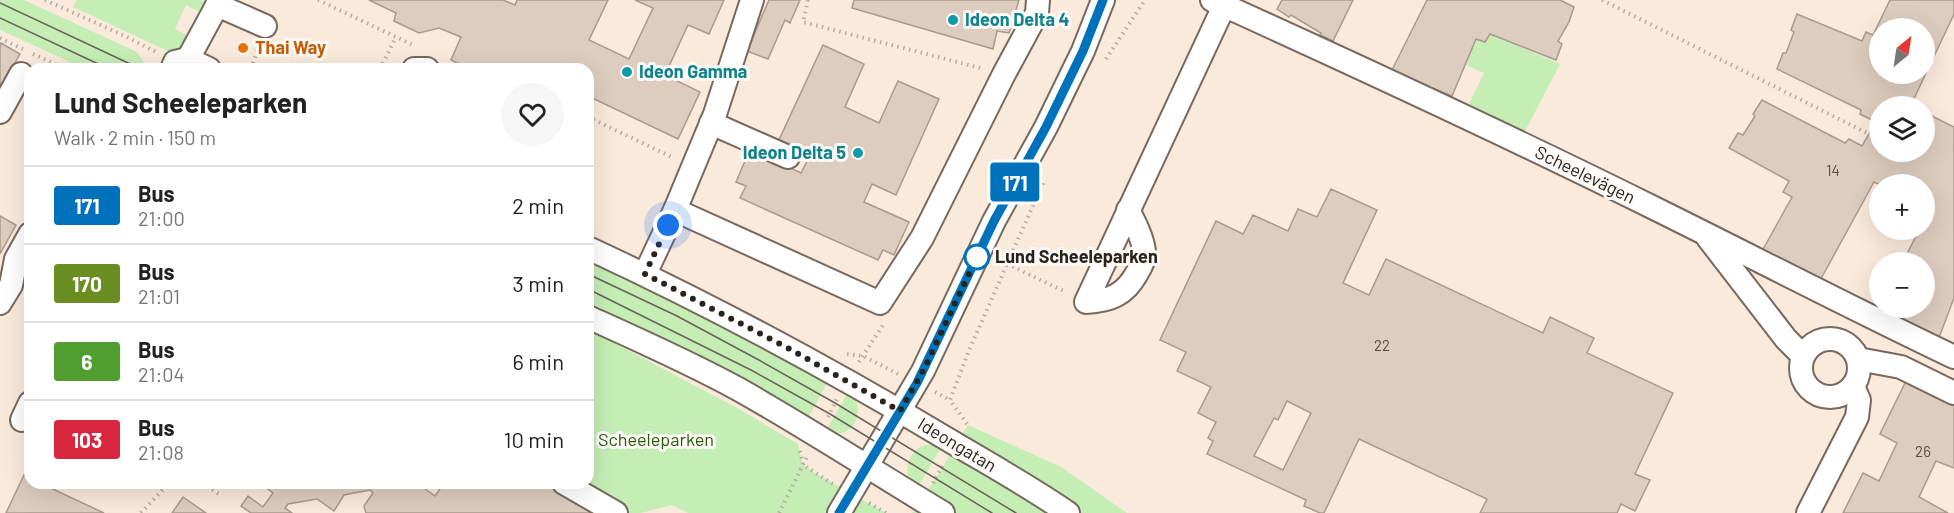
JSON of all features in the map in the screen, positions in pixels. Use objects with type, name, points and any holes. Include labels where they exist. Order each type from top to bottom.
[{"type":"street","points":[[645,274],[675,210],[711,123],[752,0]]},
{"type":"street","points":[[675,210],[880,303],[922,238],[1037,13],[1038,0]]},
{"type":"street","points":[[839,513],[923,371],[994,221],[1046,127],[1078,62],[1103,0]]},
{"type":"street","points":[[181,63],[219,3],[265,26]]},
{"type":"street","points":[[1128,210],[1144,254],[1142,264],[1130,285],[1116,296],[1101,301],[1086,302],[1218,3]]},
{"type":"street","name":"Scheelevägen","points":[[1218,3],[1536,151],[1844,305],[1954,357]]},
{"type":"street","points":[[0,112],[21,74]]},
{"type":"street","points":[[711,123],[788,157]]},
{"type":"street","points":[[1705,235],[1786,339],[1803,356]]},
{"type":"street","points":[[0,303],[11,285],[6,273],[24,245]]},
{"type":"street","name":"Ideongatan","points":[[594,251],[645,274],[786,347],[900,411],[1068,513]]},
{"type":"street","points":[[594,320],[737,389],[818,435],[943,513]]},
{"type":"street","points":[[1826,339],[1845,344],[1853,350],[1857,359],[1859,369],[1853,386],[1846,393],[1837,397],[1819,396],[1805,384],[1801,375],[1800,366],[1803,356],[1816,342],[1826,339]]},
{"type":"street","points":[[1857,359],[1901,367],[1954,393]]},
{"type":"street","points":[[1808,513],[1857,417],[1859,400],[1853,386]]},
{"type":"street","points":[[574,489],[616,513]]},
{"type":"path","points":[[45,0],[178,63]]},
{"type":"path","points":[[61,7],[64,0]]},
{"type":"path","points":[[318,0],[396,37],[415,58]]},
{"type":"path","points":[[808,0],[803,22],[1004,74]]},
{"type":"path","points":[[1104,63],[1145,0]]},
{"type":"path","points":[[1602,0],[1869,134]]},
{"type":"path","points":[[383,63],[396,37]]},
{"type":"path","points":[[594,120],[693,167]]},
{"type":"path","points":[[922,500],[968,425],[950,400],[970,348],[1046,177]]},
{"type":"path","points":[[1007,264],[1086,302]]},
{"type":"path","points":[[779,513],[803,465]]},
{"type":"path","points":[[141,513],[163,489]]},
{"type":"path","points":[[211,489],[222,496]]},
{"type":"green space","points":[[0,0],[24,0],[137,52],[144,63],[72,63],[0,30]]},
{"type":"green space","points":[[76,0],[204,0],[205,4],[201,13],[186,5],[175,29],[190,37],[182,47],[170,52],[73,7]]},
{"type":"green space","points":[[1490,34],[1560,64],[1525,131],[1469,104],[1484,73],[1466,65],[1476,39],[1485,42]]},
{"type":"green space","points":[[594,261],[683,303],[828,381],[807,420],[594,311]]},
{"type":"green space","name":"Scheeleparken","points":[[594,332],[739,409],[798,444],[803,465],[886,513],[688,513],[672,505],[641,513],[616,513],[574,489],[594,489]]},
{"type":"green space","points":[[848,392],[857,403],[856,422],[847,431],[841,433],[826,431]]},
{"type":"green space","points":[[968,425],[1061,467],[1127,513],[912,513]]},
{"type":"green space","points":[[925,445],[941,448],[918,487],[907,475],[908,466],[913,453]]},
{"type":"building","name":"Ideon Gamma","points":[[369,0],[503,0],[515,5],[517,0],[608,0],[589,40],[629,59],[653,8],[635,0],[724,0],[709,34],[688,25],[665,75],[700,92],[678,139],[594,99],[594,63],[457,63],[451,60],[461,37],[439,28],[419,33],[394,21],[396,13]]},
{"type":"building","points":[[769,0],[800,0],[790,23],[785,20],[768,59],[747,51]]},
{"type":"building","name":"Ideon Delta 4","points":[[854,0],[1019,0],[1009,33],[997,31],[993,49],[852,8]]},
{"type":"building","points":[[1282,0],[1353,0],[1333,41],[1277,9]]},
{"type":"building","points":[[1427,0],[1560,0],[1574,7],[1569,22],[1558,41],[1562,44],[1556,60],[1490,34],[1485,42],[1476,39],[1452,96],[1391,72]]},
{"type":"building","points":[[1890,0],[1954,0],[1954,14],[1935,54],[1935,18],[1881,18]]},
{"type":"building","points":[[1797,14],[1862,41],[1866,32],[1869,33],[1869,84],[1921,84],[1915,96],[1869,96],[1869,118],[1860,114],[1861,110],[1777,69],[1794,32],[1791,30]]},
{"type":"building","points":[[1,43],[20,54],[0,89],[0,46]]},
{"type":"building","name":"Ideon Delta 5","points":[[823,45],[864,64],[845,107],[879,123],[898,81],[939,99],[896,195],[872,184],[864,202],[909,222],[894,255],[883,250],[878,260],[740,198],[746,186],[736,182],[750,149],[801,173],[809,157],[778,142]]},
{"type":"building","points":[[1762,100],[1845,143],[1849,139],[1862,146],[1869,134],[1869,162],[1935,162],[1935,118],[1954,127],[1954,298],[1937,343],[1881,318],[1935,318],[1935,252],[1908,252],[1914,240],[1935,240],[1935,174],[1869,174],[1869,191],[1817,286],[1761,253],[1792,197],[1783,192],[1789,181],[1729,148],[1738,133],[1743,135]]},
{"type":"building","points":[[1331,189],[1377,210],[1343,283],[1369,295],[1386,259],[1543,333],[1550,317],[1594,338],[1587,353],[1673,393],[1635,474],[1650,480],[1635,511],[1621,504],[1617,513],[1480,513],[1487,499],[1359,439],[1324,513],[1320,513],[1304,506],[1306,500],[1207,454],[1213,441],[1208,438],[1216,422],[1198,413],[1211,387],[1177,371],[1186,352],[1160,340],[1216,221],[1243,234],[1253,215],[1288,231],[1298,209],[1317,217]],"holes":[[[1287,401],[1311,413],[1283,470],[1254,456],[1274,418],[1278,420]]]},
{"type":"building","points":[[0,216],[16,225],[0,254]]},
{"type":"building","points":[[1906,381],[1954,403],[1954,468],[1936,461],[1919,497],[1948,513],[1843,513],[1863,473],[1879,481],[1897,443],[1880,434]]},
{"type":"building","points":[[24,475],[24,489],[53,489],[104,513],[6,513]]},
{"type":"building","points":[[268,489],[425,489],[435,496],[440,489],[559,489],[591,512],[609,513],[366,513],[364,506],[373,493],[370,490],[344,495],[334,511],[317,499],[288,504],[285,508],[292,513],[251,513],[241,506],[248,496],[263,507],[273,493]]},
{"type":"building","points":[[183,497],[206,513],[172,513]]},
{"type":"tram line","points":[[0,3],[128,63]]},
{"type":"tram line","points":[[0,18],[96,63]]},
{"type":"tram line","points":[[594,277],[677,316],[757,359],[835,403],[1016,513]]},
{"type":"tram line","points":[[594,292],[751,370],[830,414],[992,513]]},
{"type":"bus line","name":"171","points":[[839,513],[917,383],[994,221],[1046,127],[1083,51],[1103,0]]},
{"type":"place","name":"Ideon Delta 4","points":[[953,20]]},
{"type":"place","name":"Thai Way","points":[[243,48]]},
{"type":"place","name":"Ideon Gamma","points":[[627,72]]},
{"type":"place","name":"Ideon Delta 5","points":[[858,153]]},
{"type":"place","name":"Lund Scheeleparken","points":[[977,257]]},
{"type":"route","points":[[668,225],[645,274],[786,347],[900,411],[917,383],[977,257]]}]
